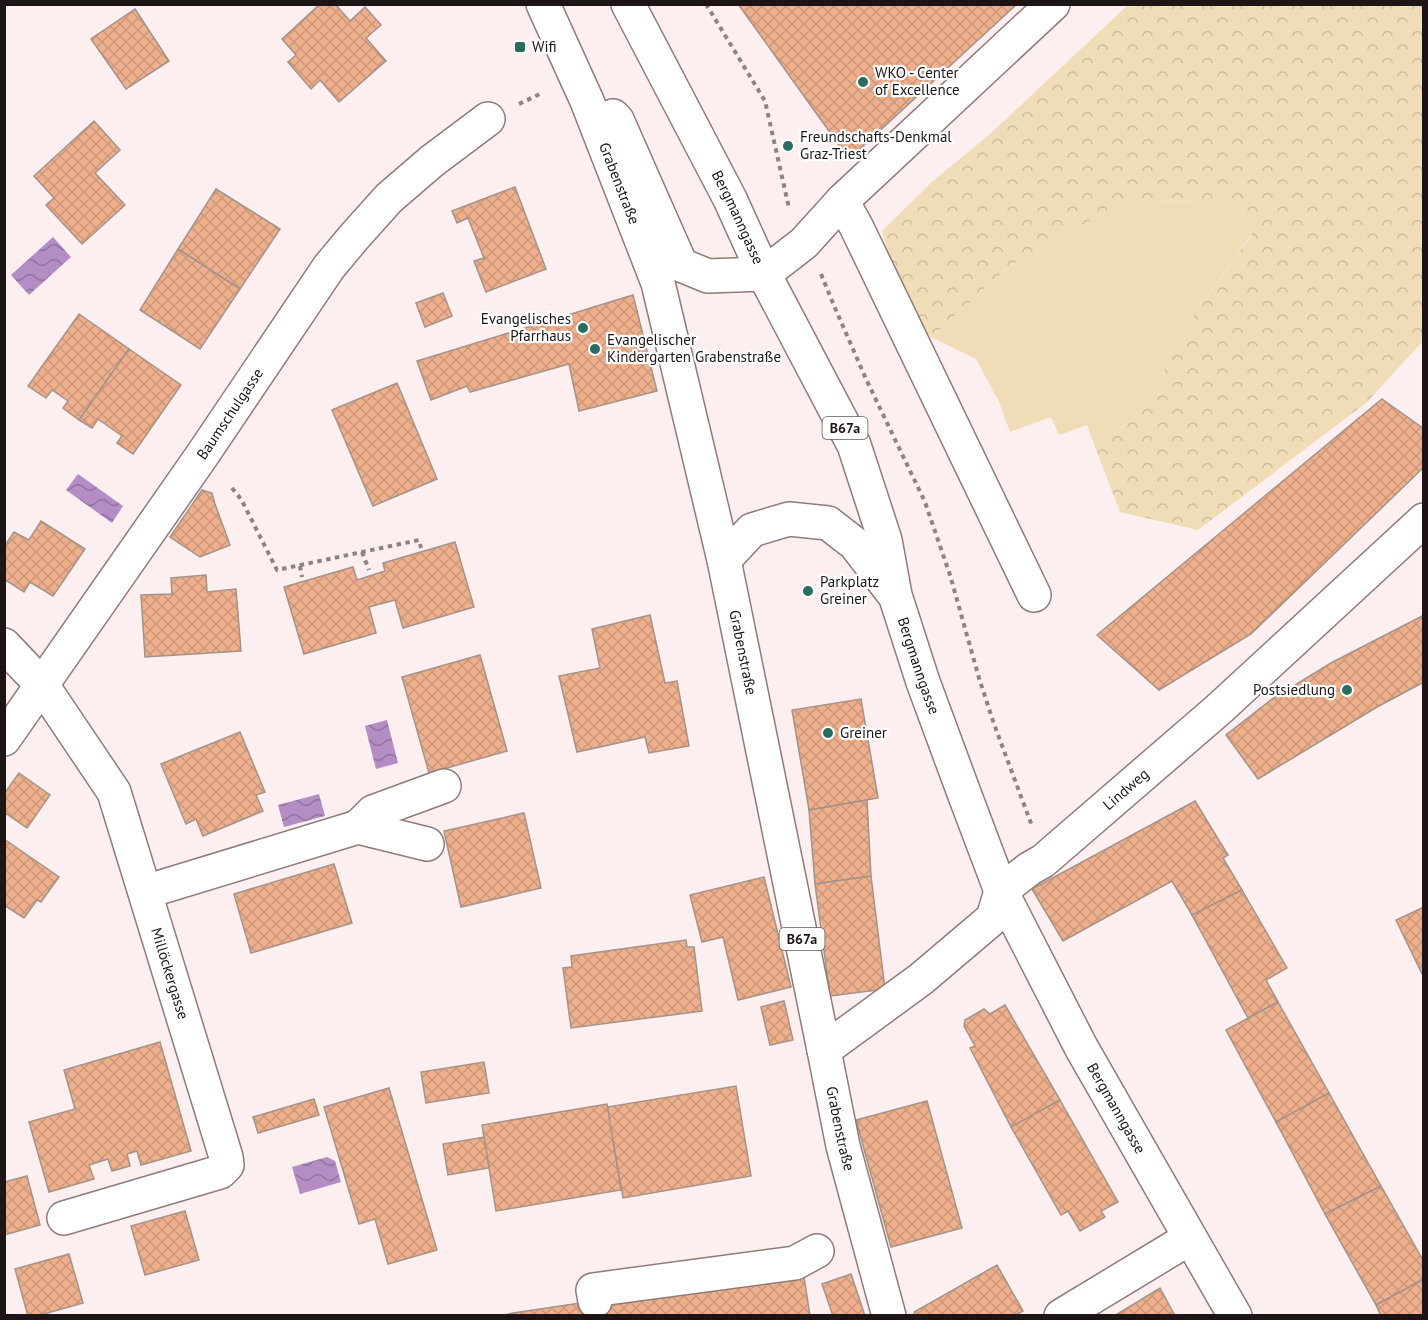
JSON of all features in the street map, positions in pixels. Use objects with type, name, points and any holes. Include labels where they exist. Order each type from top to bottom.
[{"type":"main road","name":"Grabenstraße","points":[[543,4],[587,101],[658,283],[724,560],[843,1146],[889,1316]]},
{"type":"main road","name":"Bergmanngasse","points":[[628,4],[730,199],[765,274],[854,445],[885,540],[895,595],[927,691],[1001,891],[1081,1047],[1235,1316]]},
{"type":"main road","points":[[576,78],[617,120],[681,265],[708,276],[765,274],[804,243],[842,201],[1053,4]]},
{"type":"main road","name":"Baumschulgasse","points":[[4,739],[203,454],[329,267],[389,198],[432,161],[488,119]]},
{"type":"main road","points":[[842,201],[1034,595]]},
{"type":"main road","points":[[724,560],[752,530],[789,519],[828,523],[855,544],[895,595]]},
{"type":"main road","name":"Lindweg","points":[[1001,891],[1043,861],[1220,709],[1424,520]]},
{"type":"main road","name":"Millöckergasse","points":[[4,645],[42,686],[114,792],[227,1165],[220,1172],[64,1218]]},
{"type":"main road","points":[[145,892],[358,827],[374,812],[444,786]]},
{"type":"main road","points":[[358,827],[427,844]]},
{"type":"main road","points":[[825,1050],[921,979],[993,918],[1001,891]]},
{"type":"main road","points":[[1061,1316],[1190,1238]]},
{"type":"main road","points":[[595,1301],[593,1290],[795,1263],[817,1251]]},
{"type":"path","points":[[706,4],[765,101],[789,210]]},
{"type":"path","points":[[820,270],[866,379],[925,502],[950,576],[994,724],[1032,825]]},
{"type":"path","points":[[232,488],[241,499],[277,570],[419,540],[421,548]]},
{"type":"path","points":[[362,552],[369,570]]},
{"type":"path","points":[[300,566],[302,577]]},
{"type":"green space","points":[[1128,5],[1423,5],[1423,341],[1366,403],[1198,530],[1120,512],[1096,449],[1147,406],[1183,331],[1252,234],[1224,200],[1126,201],[1012,264],[931,337],[903,303],[882,231],[933,181],[990,134]]},
{"type":"green space","points":[[1224,200],[1252,233],[1183,331],[1147,406],[1096,449],[1087,425],[1059,435],[1051,417],[1010,432],[999,402],[976,359],[931,337],[1012,264],[1126,201]]},
{"type":"water","points":[[53,237],[71,257],[29,295],[11,275]]},
{"type":"water","points":[[78,474],[123,506],[112,523],[66,490]]},
{"type":"water","points":[[387,720],[398,763],[376,769],[365,726]]},
{"type":"water","points":[[319,794],[325,816],[284,827],[278,805]]},
{"type":"water","points":[[327,1157],[335,1161],[341,1182],[300,1194],[292,1167]]},
{"type":"building","points":[[320,4],[335,4],[350,21],[365,7],[381,25],[366,38],[386,61],[339,102],[320,80],[311,89],[288,62],[296,55],[282,39]]},
{"type":"building","name":"WKO - Center of Excellence","points":[[738,4],[1017,4],[849,159]]},
{"type":"building","points":[[135,9],[169,61],[126,89],[91,39]]},
{"type":"building","points":[[94,121],[120,150],[95,173],[125,205],[82,244],[46,205],[54,198],[34,176]]},
{"type":"building","points":[[515,187],[546,269],[486,292],[474,261],[484,258],[468,218],[457,223],[452,211]]},
{"type":"building","points":[[216,189],[280,229],[240,289],[178,249]]},
{"type":"building","points":[[178,249],[240,289],[200,349],[140,310]]},
{"type":"building","points":[[443,293],[452,316],[425,327],[416,303]]},
{"type":"building","name":"Evangelisches Pfarrhaus","points":[[633,295],[657,391],[579,411],[569,364],[470,392],[467,386],[431,400],[417,361]]},
{"type":"building","points":[[79,314],[129,349],[79,420],[63,408],[68,401],[52,390],[46,398],[28,386]]},
{"type":"building","points":[[129,349],[181,385],[133,454],[117,443],[122,436],[98,419],[92,428],[79,420]]},
{"type":"building","points":[[397,383],[437,479],[373,506],[332,410]]},
{"type":"building","points":[[1382,399],[1424,429],[1424,467],[1251,634],[1159,690],[1097,635]]},
{"type":"building","points":[[202,490],[212,493],[230,545],[200,557],[170,537]]},
{"type":"building","points":[[41,521],[85,549],[53,596],[30,582],[24,592],[4,579],[4,547],[14,532],[29,540]]},
{"type":"building","points":[[455,542],[474,607],[403,628],[395,600],[369,607],[376,633],[304,654],[284,587],[353,567],[357,580],[385,571],[383,563]]},
{"type":"building","points":[[206,575],[207,592],[236,589],[241,651],[145,657],[141,595],[172,594],[171,578]]},
{"type":"building","points":[[650,615],[665,683],[677,681],[689,746],[649,753],[645,737],[577,752],[559,676],[600,668],[592,629]]},
{"type":"building","name":"Postsiedlung","points":[[1424,615],[1424,682],[1377,707],[1258,779],[1226,735],[1272,699],[1331,663]]},
{"type":"building","points":[[480,655],[507,751],[429,773],[402,677]]},
{"type":"building","points":[[861,699],[878,798],[809,810],[792,710]]},
{"type":"building","points":[[240,732],[265,792],[256,795],[263,811],[203,836],[196,819],[186,824],[161,764]]},
{"type":"building","points":[[19,773],[50,795],[27,828],[4,812],[4,794]]},
{"type":"building","points":[[867,800],[871,876],[815,884],[809,810]]},
{"type":"building","points":[[1195,801],[1228,855],[1223,858],[1242,890],[1192,915],[1172,881],[1063,941],[1032,889]]},
{"type":"building","points":[[524,813],[541,888],[461,907],[444,831]]},
{"type":"building","points":[[4,839],[59,877],[41,902],[37,900],[24,918],[4,905]]},
{"type":"building","points":[[334,864],[352,923],[251,953],[234,894]]},
{"type":"building","points":[[871,876],[885,989],[830,996],[815,884]]},
{"type":"building","points":[[764,877],[791,987],[738,1000],[723,937],[702,942],[690,895]]},
{"type":"building","points":[[1242,890],[1287,968],[1266,980],[1278,1002],[1248,1018],[1192,915]]},
{"type":"building","points":[[1424,907],[1424,978],[1396,920]]},
{"type":"building","points":[[686,940],[687,947],[694,947],[702,1011],[571,1028],[563,968],[572,967],[571,956]]},
{"type":"building","points":[[784,1001],[793,1040],[770,1045],[761,1007]]},
{"type":"building","points":[[1278,1002],[1329,1093],[1276,1122],[1226,1030]]},
{"type":"building","points":[[1005,1005],[1060,1100],[1011,1127],[970,1048],[975,1046],[964,1026],[965,1020],[984,1009],[990,1014]]},
{"type":"building","points":[[160,1042],[191,1151],[141,1165],[137,1151],[127,1154],[130,1166],[112,1171],[108,1159],[89,1165],[94,1179],[49,1192],[29,1122],[75,1109],[64,1070]]},
{"type":"building","points":[[484,1062],[489,1093],[426,1103],[421,1072]]},
{"type":"building","points":[[736,1086],[751,1176],[623,1198],[607,1107]]},
{"type":"building","points":[[389,1088],[437,1250],[388,1264],[375,1219],[359,1224],[324,1107]]},
{"type":"building","points":[[1329,1093],[1381,1186],[1325,1214],[1276,1122]]},
{"type":"building","points":[[314,1099],[319,1115],[258,1133],[253,1117]]},
{"type":"building","points":[[1060,1100],[1118,1202],[1101,1211],[1105,1217],[1080,1231],[1068,1211],[1061,1215],[1011,1127]]},
{"type":"building","points":[[927,1101],[962,1228],[891,1247],[856,1120]]},
{"type":"building","points":[[607,1104],[621,1190],[496,1211],[482,1125]]},
{"type":"building","points":[[484,1137],[489,1168],[448,1175],[443,1144]]},
{"type":"building","points":[[27,1176],[40,1225],[4,1235],[4,1182]]},
{"type":"building","points":[[1381,1186],[1424,1262],[1424,1279],[1376,1305],[1325,1214]]},
{"type":"building","points":[[185,1211],[199,1260],[145,1275],[131,1226]]},
{"type":"building","points":[[69,1254],[83,1303],[37,1316],[28,1316],[15,1269]]},
{"type":"building","points":[[997,1265],[1023,1311],[1014,1316],[915,1316],[914,1312]]},
{"type":"building","points":[[803,1270],[810,1316],[499,1316],[513,1313]]},
{"type":"building","points":[[851,1274],[865,1316],[833,1316],[822,1284]]},
{"type":"building","points":[[1424,1279],[1424,1316],[1381,1316],[1376,1305]]},
{"type":"building","points":[[1160,1288],[1175,1316],[1114,1316]]},
{"type":"place","name":"Wifi","points":[[520,47]]},
{"type":"place","name":"WKO - Center of Excellence","points":[[863,82]]},
{"type":"place","name":"Freundschafts-Denkmal Graz-Triest","points":[[788,146]]},
{"type":"place","name":"Evangelisches Pfarrhaus","points":[[583,328]]},
{"type":"place","name":"Evangelischer Kindergarten Grabenstraße","points":[[595,349]]},
{"type":"place","name":"Parkplatz Greiner","points":[[808,591]]},
{"type":"place","name":"Postsiedlung","points":[[1347,690]]},
{"type":"place","name":"Greiner","points":[[828,733]]}]
